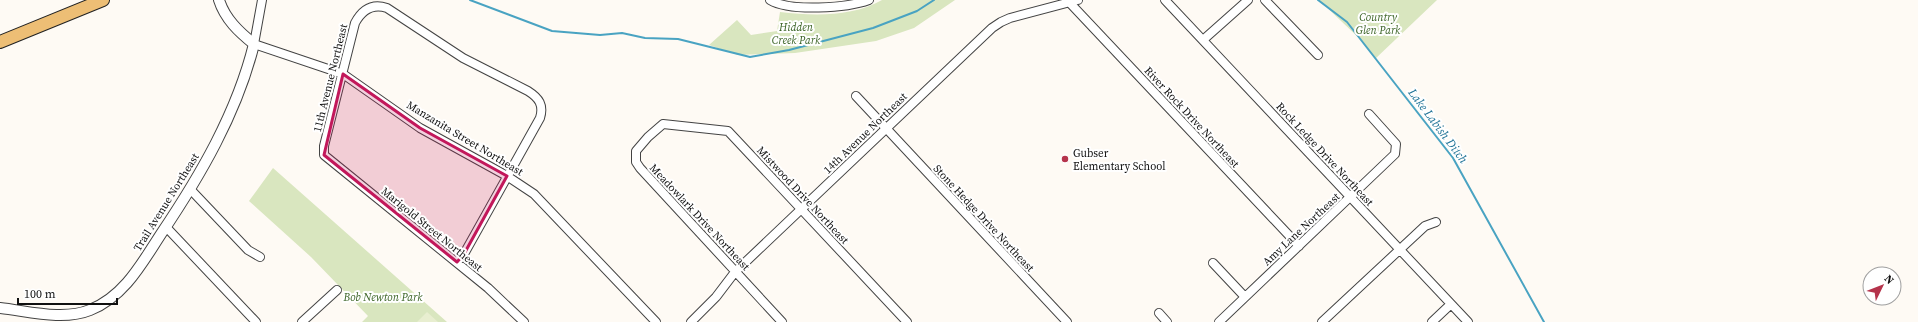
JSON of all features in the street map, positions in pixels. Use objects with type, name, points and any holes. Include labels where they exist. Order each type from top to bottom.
[{"type":"main road","points":[[0,42],[103,0]]},
{"type":"street","name":"Manzanita Street Northeast","points":[[219,0],[225,14],[232,24],[254,44],[343,74],[420,128],[507,176],[541,200],[656,322]]},
{"type":"street","name":"Trail Avenue Northeast","points":[[0,308],[64,318],[88,311],[103,304],[115,295],[134,273],[190,190],[215,144],[233,104],[254,44],[262,0]]},
{"type":"street","points":[[770,0],[783,5],[814,7],[846,5],[869,0]]},
{"type":"street","name":"14th Avenue Northeast","points":[[691,322],[716,297],[735,272],[885,128],[998,24],[1010,18],[1078,0]]},
{"type":"street","name":"Rock Ledge Drive Northeast","points":[[1165,0],[1468,322]]},
{"type":"street","points":[[1203,40],[1248,0]]},
{"type":"street","points":[[1265,0],[1318,55]]},
{"type":"street","name":"River Rock Drive Northeast","points":[[1069,2],[1299,246]]},
{"type":"street","name":"11th Avenue Northeast","points":[[324,155],[324,146],[355,23],[365,10],[380,5],[387,8],[463,58],[533,95],[540,103],[542,108],[540,118],[507,176]]},
{"type":"street","name":"Stone Hedge Drive Northeast","points":[[856,96],[1067,322]]},
{"type":"street","name":"Amy Lane Northeast","points":[[1219,322],[1393,158],[1396,151],[1396,144],[1369,114]]},
{"type":"street","name":"Mistwood Drive Northeast","points":[[664,124],[728,131],[907,322]]},
{"type":"street","name":"Meadowlark Drive Northeast","points":[[664,124],[639,147],[635,156],[636,162],[782,322]]},
{"type":"street","name":"Marigold Street Northeast","points":[[324,155],[457,262],[488,288],[524,322]]},
{"type":"street","points":[[457,262],[464,254],[507,176]]},
{"type":"street","points":[[190,190],[248,250],[260,257]]},
{"type":"street","points":[[1322,322],[1425,226],[1436,222]]},
{"type":"street","points":[[166,227],[256,322]]},
{"type":"street","points":[[1213,263],[1245,297]]},
{"type":"street","points":[[302,322],[337,290]]},
{"type":"street","points":[[1432,322],[1452,304]]},
{"type":"street","points":[[1159,313],[1167,322]]},
{"type":"highlighted area","points":[[343,74],[420,128],[507,176],[464,254],[457,262],[324,155]]},
{"type":"green space","name":"Hidden Creek Park","points":[[882,0],[955,0],[914,28],[876,41],[795,53],[738,55],[709,45],[737,20],[751,35],[777,31],[780,12],[832,14],[858,10]]},
{"type":"green space","name":"Country Glen Park","points":[[1319,0],[1437,0],[1375,59],[1361,40]]},
{"type":"green space","name":"Bob Newton Park","points":[[273,168],[447,322],[362,322],[368,316],[311,257],[249,201]]},
{"type":"green space","points":[[427,312],[438,322],[417,322]]},
{"type":"waterway","name":"Lake Labish Ditch","points":[[470,0],[552,31],[600,35],[622,33],[645,38],[678,39],[750,57],[789,50],[873,28],[917,11],[934,0]]},
{"type":"waterway","name":"Lake Labish Ditch","points":[[1318,0],[1347,22],[1453,158],[1544,322]]},
{"type":"place","name":"Gubser Elementary School","points":[[1065,159]]}]
